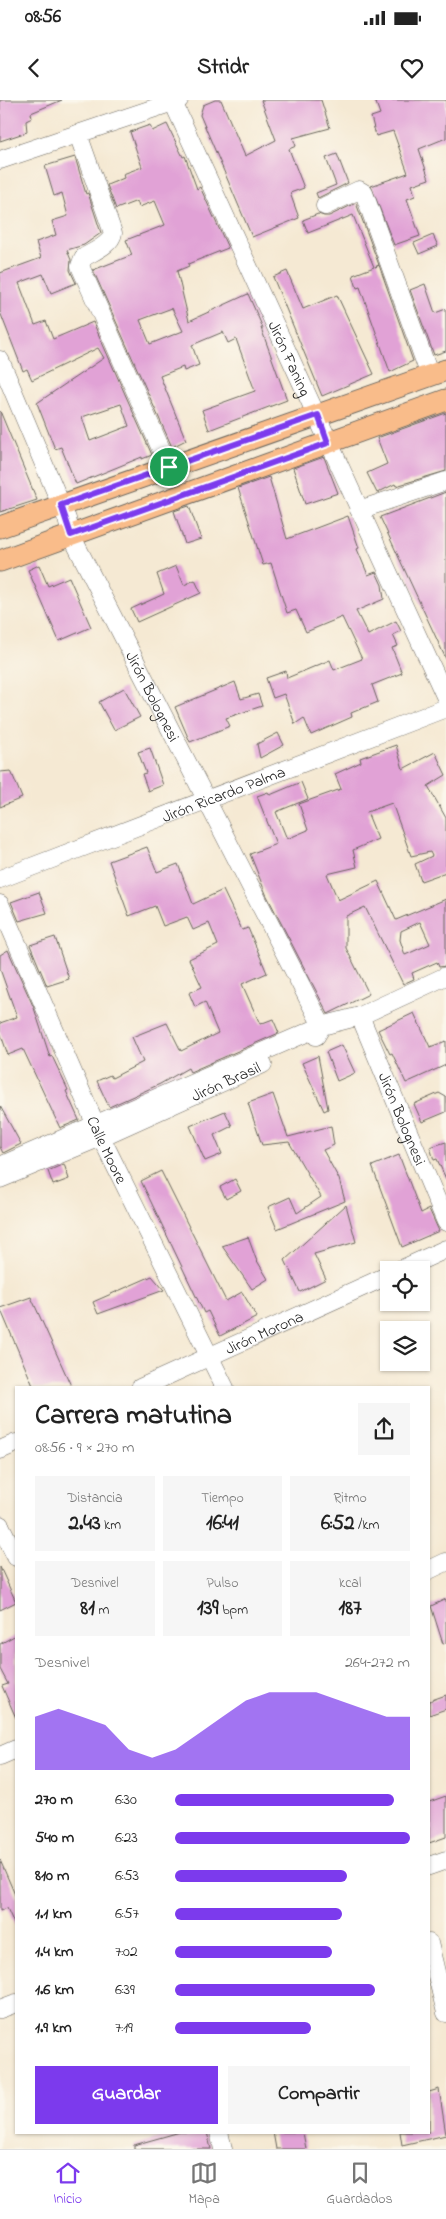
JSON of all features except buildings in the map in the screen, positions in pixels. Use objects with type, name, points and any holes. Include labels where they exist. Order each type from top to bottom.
[{"type":"main road","points":[[0,527],[438,373]]},
{"type":"main road","points":[[0,561],[446,400]]},
{"type":"street","points":[[0,160],[175,101]]},
{"type":"street","name":"Jirón Faning","points":[[175,101],[318,415],[328,443],[358,510],[446,698]]},
{"type":"street","points":[[78,134],[112,233],[112,238],[83,258],[80,266],[169,467]]},
{"type":"street","points":[[325,206],[359,190],[364,193],[438,373]]},
{"type":"street","name":"Jirón Bolognesi","points":[[0,360],[61,505],[71,535],[322,1026]]},
{"type":"street","points":[[358,510],[446,481]]},
{"type":"street","name":"Jirón Ricardo Palma","points":[[0,878],[446,708]]},
{"type":"street","name":"Calle Moore","points":[[0,904],[98,1130],[224,1386]]},
{"type":"street","points":[[0,1179],[98,1130],[322,1026],[360,1016],[445,980]]},
{"type":"street","name":"Jirón Bolognesi","points":[[360,1016],[446,1222]]},
{"type":"street","points":[[0,1166],[98,1130]]},
{"type":"street","points":[[420,1261],[446,1249]]},
{"type":"street","name":"Jirón Morona","points":[[144,1386],[380,1279]]},
{"type":"street","points":[[0,1450],[15,1443]]},
{"type":"street","points":[[0,1525],[15,1555]]},
{"type":"street","points":[[430,1570],[446,1562]]},
{"type":"street","points":[[0,1756],[15,1749]]},
{"type":"street","points":[[430,1866],[446,1860]]},
{"type":"street","points":[[430,1947],[446,2013]]},
{"type":"street","points":[[0,2009],[15,2003]]},
{"type":"street","points":[[219,2134],[223,2149]]},
{"type":"route","points":[[318,415],[328,443],[71,535],[61,505],[169,467],[318,415]]}]
